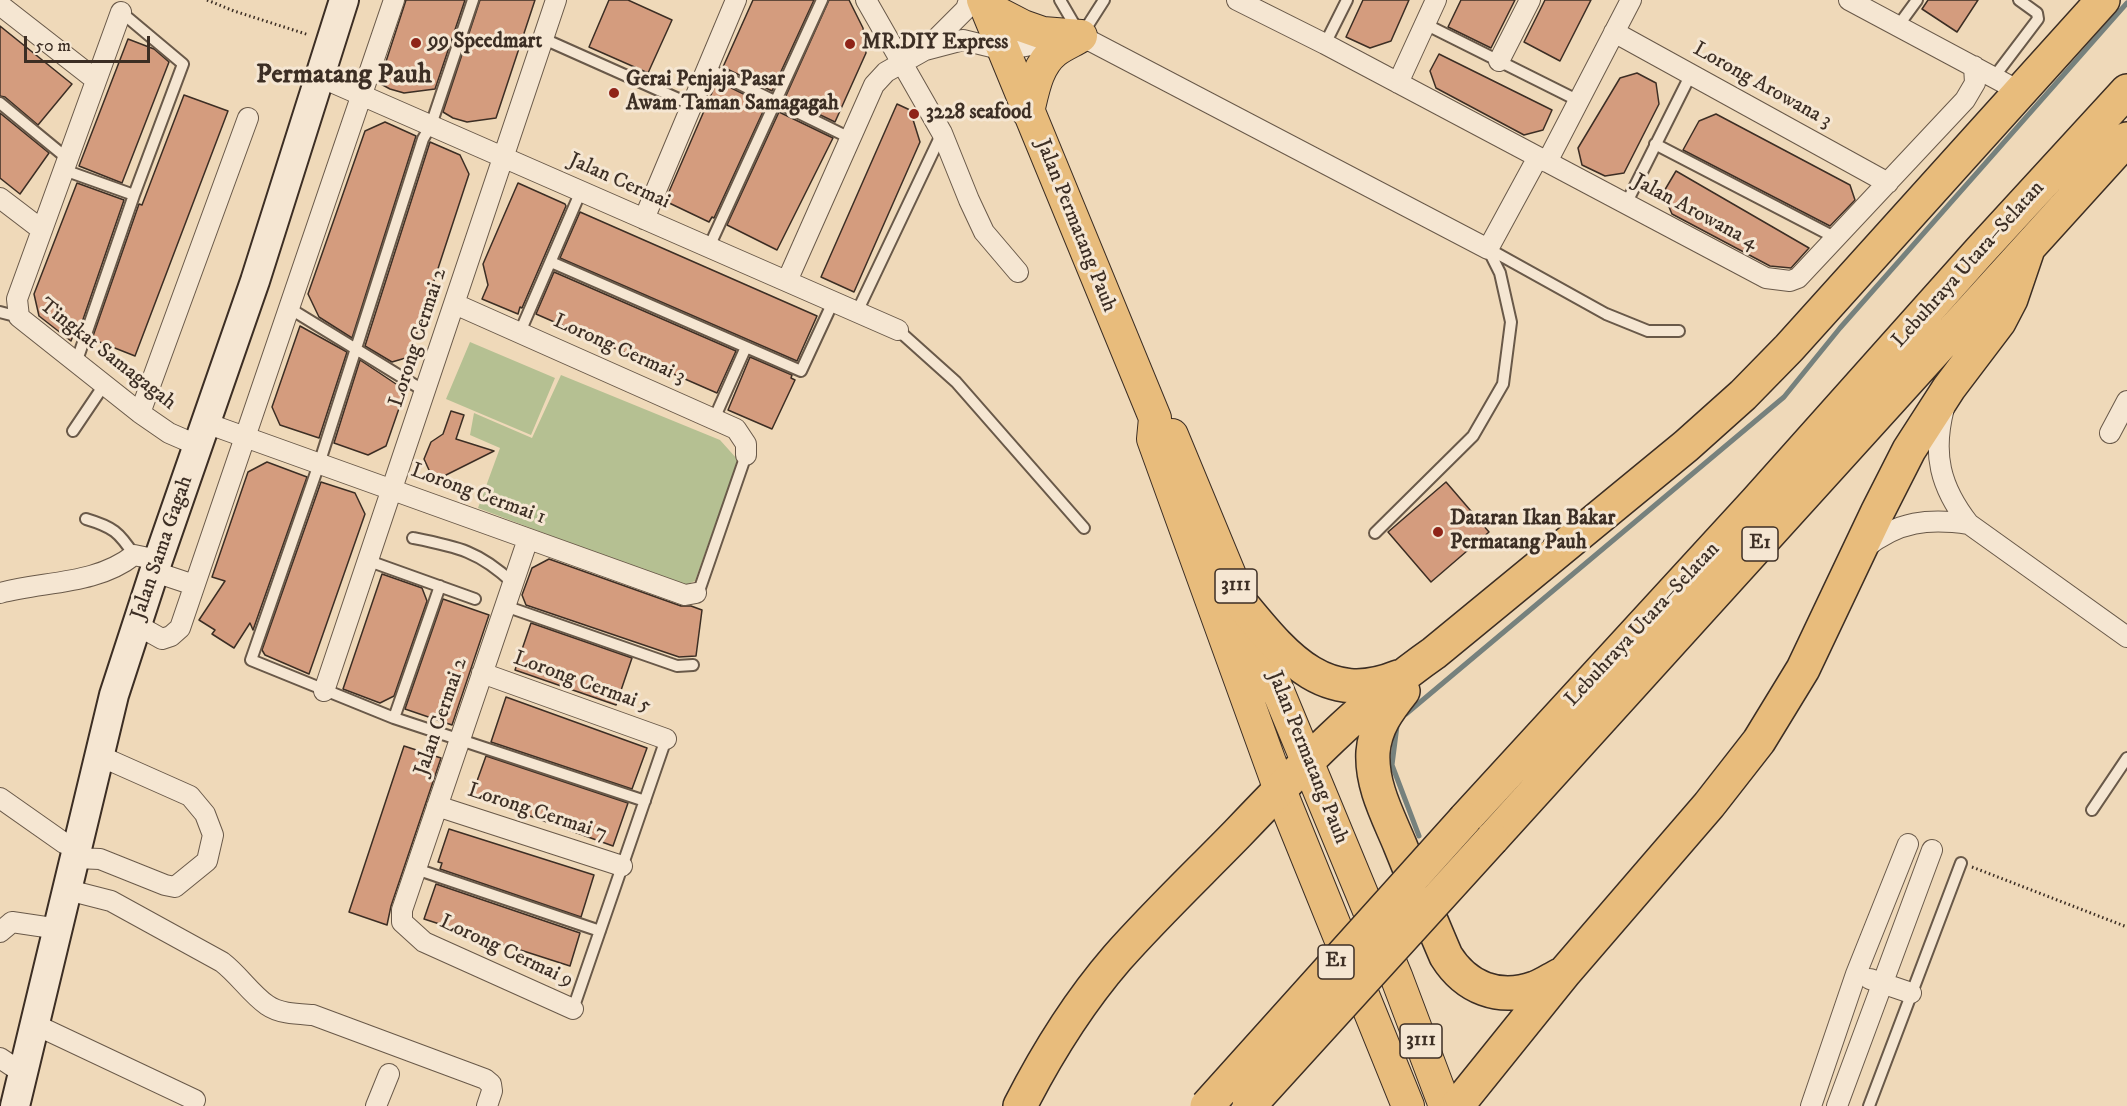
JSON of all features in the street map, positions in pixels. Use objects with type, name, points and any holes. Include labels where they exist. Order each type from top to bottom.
[{"type":"highway","points":[[1020,1106],[1059,1039],[1116,959],[1308,761],[1401,676],[1434,653],[1686,446],[1743,395],[1789,348],[2008,84],[2103,0]]},
{"type":"highway","name":"Lebuhraya Utara–Selatan","points":[[1208,1106],[1465,819],[1763,494],[1980,251],[2127,91]]},
{"type":"highway","name":"Lebuhraya Utara–Selatan","points":[[1249,1106],[2127,139]]},
{"type":"highway","points":[[1457,1106],[1564,972],[1716,797],[1760,741],[1803,669],[1909,450],[1949,388],[1999,322],[2011,299],[2028,249]]},
{"type":"highway","points":[[1245,608],[1287,654],[1325,681],[1337,685],[1365,687],[1378,685],[1401,676]]},
{"type":"highway","points":[[1434,653],[1384,717],[1378,728],[1373,753],[1376,783],[1419,891],[1446,956],[1454,968],[1475,986],[1504,993],[1520,992],[1536,988],[1564,972]]},
{"type":"highway","points":[[1486,1106],[1513,1037]]},
{"type":"main road","points":[[979,2],[1023,26],[1043,33],[1081,36]]},
{"type":"main road","name":"Jalan Permatang Pauh","points":[[979,2],[1004,50],[1155,418],[1153,439],[1280,790],[1408,1106]]},
{"type":"main road","points":[[1028,112],[1042,65],[1055,51],[1081,36]]},
{"type":"main road","name":"Jalan Permatang Pauh","points":[[1155,418],[1170,430],[1396,976],[1446,1106]]},
{"type":"street","name":"Jalan Sama Gagah","points":[[15,1106],[12,1064],[36,1025],[114,695],[137,625],[149,562],[203,434],[255,280],[344,0]]},
{"type":"street","points":[[137,625],[162,639],[171,636],[180,628],[394,0]]},
{"type":"street","name":"Lorong Cermai 2","points":[[324,691],[556,0]]},
{"type":"street","points":[[866,0],[903,61],[942,133],[984,232],[1018,272]]},
{"type":"street","points":[[1237,0],[1325,44]]},
{"type":"street","points":[[1398,83],[1436,0]]},
{"type":"street","points":[[1499,61],[1530,0]]},
{"type":"street","points":[[787,281],[874,85],[886,72],[903,61],[925,50],[963,40],[1004,50],[1081,36],[1488,249],[1579,101],[1631,0]]},
{"type":"street","points":[[1849,0],[2008,84]]},
{"type":"street","points":[[644,219],[733,1]]},
{"type":"street","points":[[925,50],[966,9],[979,2]]},
{"type":"street","points":[[0,5],[96,80]]},
{"type":"street","name":"Tingkat Samagagah","points":[[121,12],[17,299],[9,315],[169,433],[203,434]]},
{"type":"street","name":"Lorong Arowana 3","points":[[1614,32],[1888,183]]},
{"type":"street","name":"Jalan Arowana 4","points":[[1325,44],[1766,278],[1790,281],[1798,278],[1965,100],[1975,82],[1974,66]]},
{"type":"street","name":"Jalan Cermai","points":[[320,77],[898,330]]},
{"type":"street","points":[[140,413],[248,118]]},
{"type":"street","points":[[0,198],[42,230]]},
{"type":"street","name":"Lorong Cermai 3","points":[[455,304],[736,429],[746,444],[746,454]]},
{"type":"street","points":[[1949,388],[1939,433],[1938,453],[1941,474],[1956,508],[1969,524],[2127,637]]},
{"type":"street","points":[[2110,433],[2127,401]]},
{"type":"street","name":"Lorong Cermai 1","points":[[203,434],[245,437],[686,596],[696,593]]},
{"type":"street","points":[[1859,553],[1885,534],[1902,527],[1941,520],[1969,524]]},
{"type":"street","name":"Jalan Cermai 2","points":[[402,910],[528,539]]},
{"type":"street","points":[[0,593],[82,578],[122,564],[149,562],[194,585]]},
{"type":"street","name":"Lorong Cermai 5","points":[[482,673],[666,739]]},
{"type":"street","points":[[0,798],[77,853],[100,859],[175,887],[207,861],[213,835],[205,814],[190,796],[100,756]]},
{"type":"street","name":"Lorong Cermai 7","points":[[437,806],[622,866]]},
{"type":"street","points":[[1811,1106],[1856,974],[1908,844]]},
{"type":"street","points":[[1837,1106],[1932,850]]},
{"type":"street","points":[[68,890],[111,901],[212,956],[234,971],[268,1006],[291,1014],[313,1015],[484,1079],[491,1084],[492,1091],[487,1106]]},
{"type":"street","name":"Lorong Cermai 9","points":[[402,910],[402,922],[424,942],[573,1009]]},
{"type":"street","points":[[0,932],[12,921],[59,929]]},
{"type":"street","points":[[1856,974],[1911,993]]},
{"type":"street","points":[[36,1025],[195,1100]]},
{"type":"street","points":[[382,1104],[389,1074]]},
{"type":"lane","points":[[473,0],[431,125],[423,139],[319,464],[251,660],[394,718],[645,801]]},
{"type":"lane","points":[[709,247],[822,0]]},
{"type":"lane","points":[[1060,0],[1081,36],[1104,0]]},
{"type":"lane","points":[[1325,44],[1347,0]]},
{"type":"lane","points":[[1898,26],[1917,0]]},
{"type":"lane","points":[[2008,84],[2037,19],[2037,13],[2019,0]]},
{"type":"lane","points":[[76,363],[134,195],[183,64],[121,12]]},
{"type":"lane","points":[[1425,24],[1579,101]]},
{"type":"lane","points":[[544,39],[692,105]]},
{"type":"lane","points":[[707,68],[850,138]]},
{"type":"lane","points":[[1626,204],[1690,74]]},
{"type":"lane","points":[[0,103],[66,164],[134,195]]},
{"type":"lane","points":[[857,312],[942,133]]},
{"type":"lane","points":[[1655,144],[1836,238]]},
{"type":"lane","points":[[520,333],[581,191]]},
{"type":"lane","points":[[1488,249],[1606,314],[1648,331],[1679,331]]},
{"type":"lane","points":[[1376,532],[1473,436],[1503,384],[1511,322],[1500,273],[1488,249]]},
{"type":"lane","points":[[550,262],[801,371],[833,302]]},
{"type":"lane","points":[[289,308],[426,392]]},
{"type":"lane","points":[[898,330],[956,382],[1084,528]]},
{"type":"lane","points":[[714,419],[746,347]]},
{"type":"lane","points":[[72,430],[104,385]]},
{"type":"lane","points":[[696,593],[700,588],[746,454]]},
{"type":"lane","points":[[86,519],[106,525],[121,535],[149,562]]},
{"type":"lane","points":[[413,538],[458,547],[493,564],[513,583]]},
{"type":"lane","points":[[369,561],[475,599]]},
{"type":"lane","points":[[394,718],[440,586]]},
{"type":"lane","points":[[505,606],[677,666],[693,665]]},
{"type":"lane","points":[[573,1009],[666,739]]},
{"type":"lane","points":[[2092,810],[2127,758]]},
{"type":"lane","points":[[1869,1106],[1960,863]]},
{"type":"lane","points":[[416,869],[600,931]]},
{"type":"path","points":[[207,0],[331,42]]},
{"type":"path","points":[[1960,863],[2127,927]]},
{"type":"green space","points":[[470,342],[555,378],[531,435],[446,399]]},
{"type":"green space","points":[[561,375],[720,440],[738,460],[695,581],[683,586],[478,508],[500,448],[470,435],[474,413],[532,438]]},
{"type":"building","points":[[406,0],[465,0],[435,89],[404,93],[379,83]]},
{"type":"building","points":[[480,0],[535,0],[496,118],[467,122],[443,112]]},
{"type":"building","points":[[609,0],[628,0],[672,20],[648,73],[589,47]]},
{"type":"building","points":[[753,0],[814,0],[772,91],[723,67]]},
{"type":"building","points":[[829,0],[849,0],[863,28],[866,53],[835,122],[785,98]]},
{"type":"building","points":[[1363,0],[1409,0],[1391,41],[1370,48],[1346,37]]},
{"type":"building","points":[[1461,0],[1515,0],[1491,48],[1448,27]]},
{"type":"building","points":[[1545,0],[1591,0],[1560,61],[1524,42]]},
{"type":"building","points":[[1928,0],[1978,0],[1957,32],[1922,9]]},
{"type":"building","points":[[0,26],[72,84],[38,125],[5,97],[0,96]]},
{"type":"building","points":[[128,39],[154,49],[169,62],[122,183],[79,166]]},
{"type":"building","points":[[1439,54],[1552,110],[1543,130],[1524,135],[1436,88],[1430,71]]},
{"type":"building","points":[[1637,73],[1656,83],[1659,104],[1624,173],[1605,176],[1582,165],[1578,148],[1620,78]]},
{"type":"building","points":[[717,81],[766,105],[714,218],[712,217],[709,222],[665,201]]},
{"type":"building","points":[[184,95],[228,111],[135,356],[92,339],[139,204],[142,205]]},
{"type":"building","points":[[897,104],[910,110],[920,142],[854,292],[821,277]]},
{"type":"building","points":[[779,112],[833,138],[777,250],[727,225]]},
{"type":"building","points":[[0,113],[49,153],[20,194],[0,178]]},
{"type":"building","points":[[1716,114],[1850,185],[1855,200],[1830,226],[1683,150],[1699,121]]},
{"type":"building","points":[[385,122],[416,136],[352,338],[319,317],[308,294],[365,131]]},
{"type":"building","points":[[430,142],[460,155],[469,174],[409,357],[392,362],[365,346]]},
{"type":"building","points":[[1676,171],[1809,248],[1791,268],[1770,266],[1672,214],[1663,193]]},
{"type":"building","points":[[77,183],[124,200],[78,334],[74,333],[71,341],[39,316],[34,294]]},
{"type":"building","points":[[518,183],[566,206],[518,314],[482,299],[488,285],[483,264]]},
{"type":"building","points":[[580,212],[817,316],[797,361],[560,258]]},
{"type":"building","points":[[554,272],[736,351],[717,393],[536,314]]},
{"type":"building","points":[[300,326],[347,352],[319,438],[280,425],[272,407]]},
{"type":"building","points":[[750,357],[792,375],[791,378],[795,380],[772,429],[728,410]]},
{"type":"building","points":[[360,360],[402,388],[404,394],[386,446],[368,455],[334,443]]},
{"type":"building","points":[[451,411],[464,415],[456,439],[494,451],[434,481],[424,459],[431,442],[443,434]]},
{"type":"building","points":[[267,462],[307,477],[253,630],[250,623],[234,648],[212,634],[215,630],[199,620],[225,581],[212,577],[248,472]]},
{"type":"building","points":[[321,482],[355,493],[365,514],[309,674],[265,655],[262,650]]},
{"type":"building","name":"Dataran Ikan Bakar Permatang Pauh","points":[[1446,482],[1489,532],[1431,582],[1388,532]]},
{"type":"building","points":[[549,559],[681,606],[691,606],[702,610],[696,656],[679,657],[526,605],[522,595],[532,568]]},
{"type":"building","points":[[382,574],[422,588],[427,601],[394,696],[380,703],[343,689]]},
{"type":"building","points":[[443,599],[489,615],[452,725],[405,709]]},
{"type":"building","points":[[531,623],[632,658],[616,705],[515,670]]},
{"type":"building","points":[[506,697],[647,748],[632,789],[491,742]]},
{"type":"building","points":[[404,746],[441,758],[391,906],[387,925],[349,912]]},
{"type":"building","points":[[486,756],[628,803],[613,846],[472,795]]},
{"type":"building","points":[[449,829],[594,875],[581,917],[440,869],[442,863],[438,862]]},
{"type":"building","points":[[436,884],[580,933],[570,966],[424,919]]},
{"type":"waterway","points":[[1406,714],[1784,397],[1840,328],[2127,3]]},
{"type":"waterway","points":[[1397,726],[1392,765],[1419,836]]},
{"type":"place","name":"99 Speedmart","points":[[416,43]]},
{"type":"place","name":"MR.DIY Express","points":[[850,44]]},
{"type":"place","name":"Gerai Penjaja Pasar Awam Taman Samagagah","points":[[614,93]]},
{"type":"place","name":"3228 seafood","points":[[914,114]]},
{"type":"place","name":"Dataran Ikan Bakar Permatang Pauh","points":[[1438,532]]},
{"type":"district","name":"Permatang Pauh","points":[[344,76]]}]
